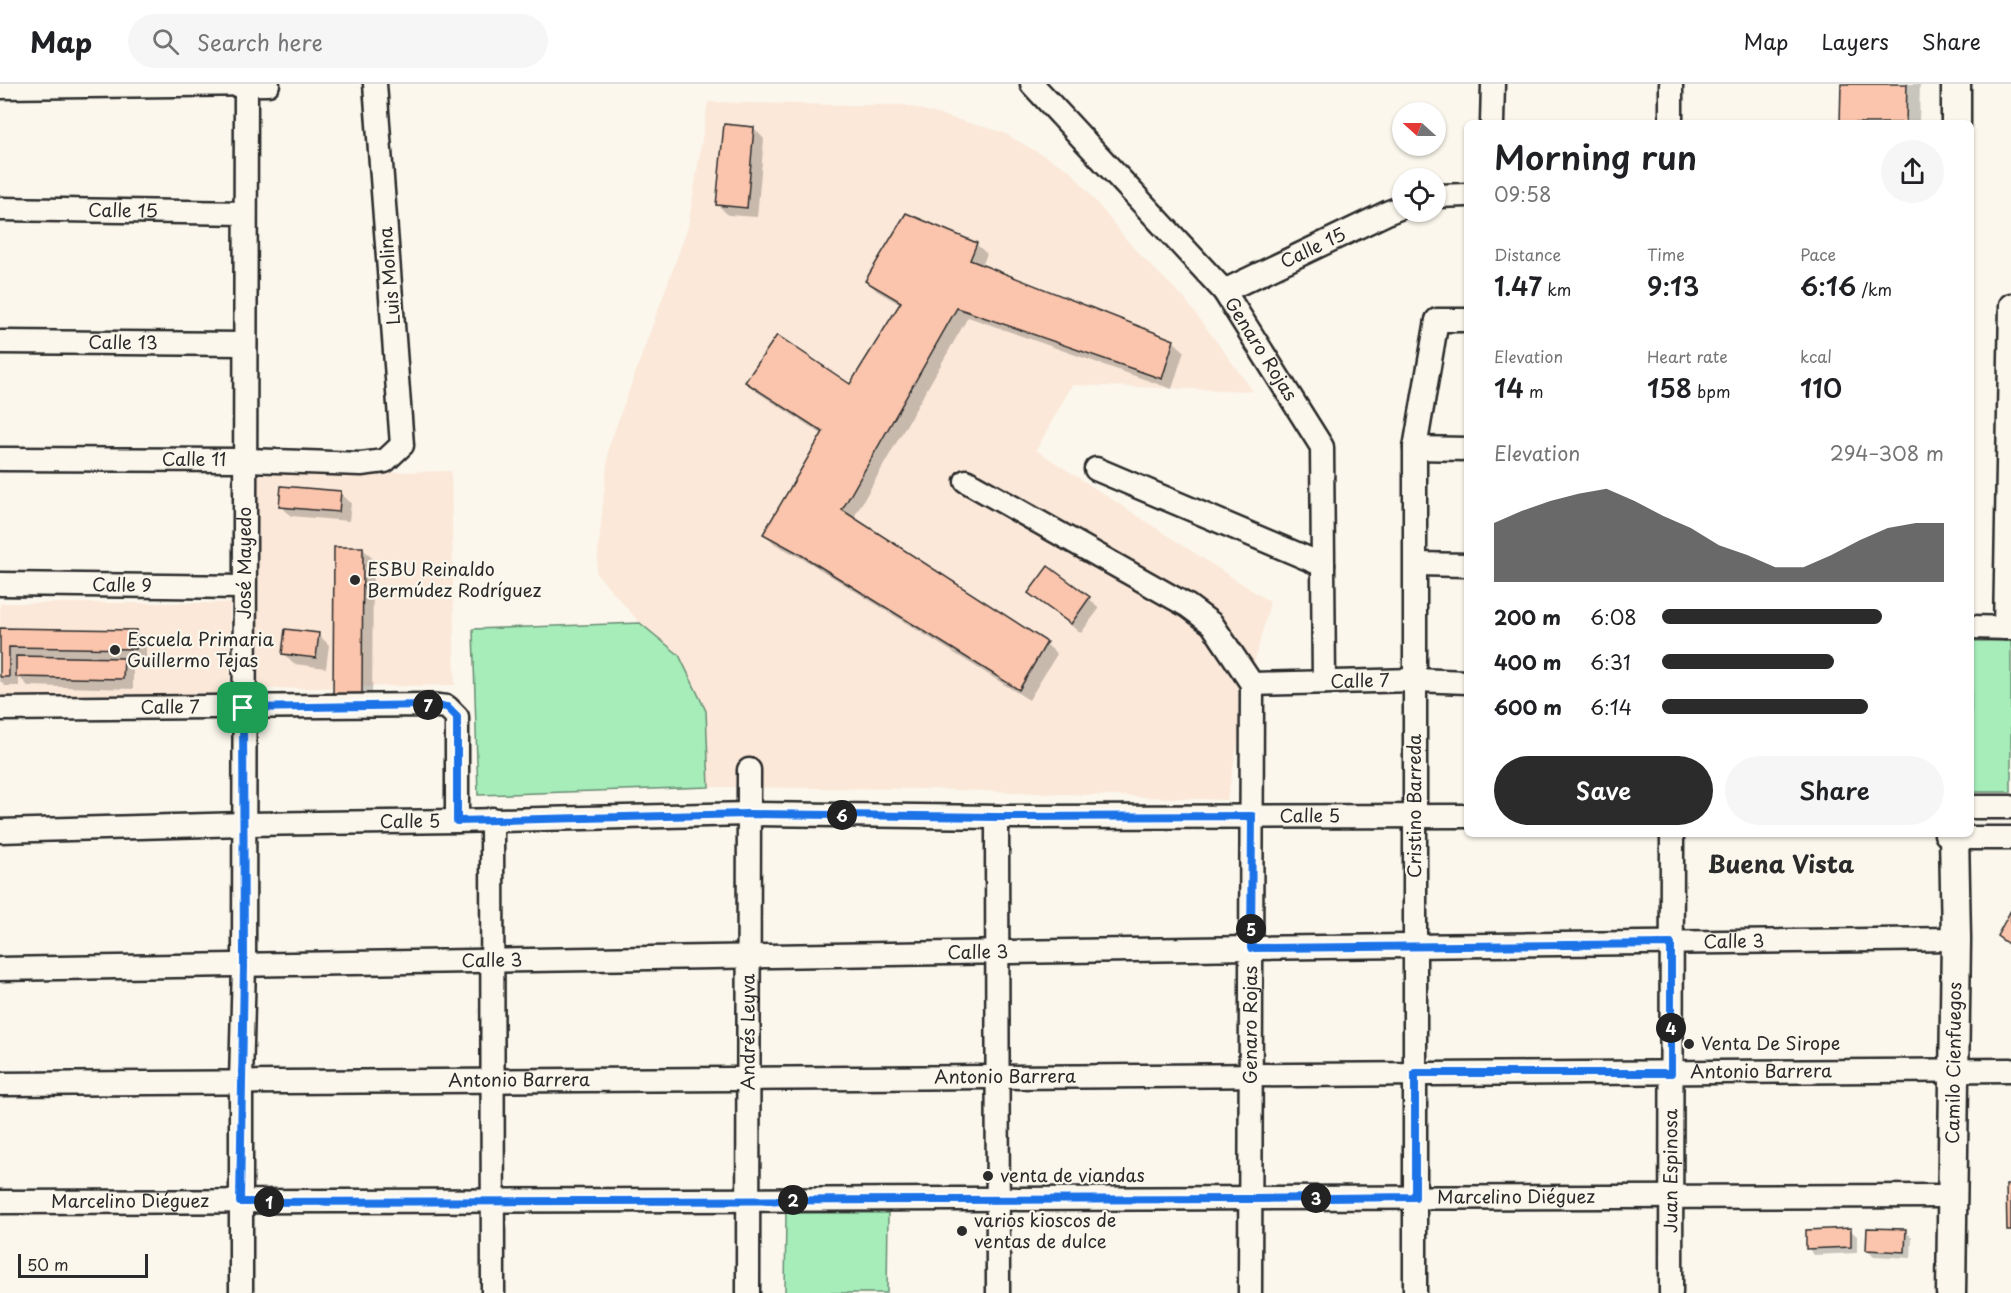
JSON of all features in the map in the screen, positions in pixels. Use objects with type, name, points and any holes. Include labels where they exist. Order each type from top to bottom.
[{"type":"main road","points":[[1956,84],[1956,120]]},
{"type":"main road","name":"Camilo Cienfuegos","points":[[1951,837],[1956,939],[1951,1293]]},
{"type":"street","name":"José Mayedo","points":[[241,1293],[246,84]]},
{"type":"street","points":[[0,87],[268,84]]},
{"type":"street","name":"Luis Molina","points":[[375,84],[402,445],[385,461]]},
{"type":"street","name":"Genaro Rojas","points":[[1032,84],[1224,291],[1322,447],[1324,682]]},
{"type":"street","points":[[1492,120],[1493,84]]},
{"type":"street","points":[[1671,84],[1671,120]]},
{"type":"street","points":[[1446,196],[1464,195]]},
{"type":"street","name":"Calle 15","points":[[0,210],[245,213]]},
{"type":"street","name":"Calle 15","points":[[1224,291],[1392,211]]},
{"type":"street","points":[[1974,627],[2008,628],[2011,305]]},
{"type":"street","name":"Cristino Barreda","points":[[1415,1293],[1415,448],[1437,320],[1464,320]]},
{"type":"street","name":"Calle 13","points":[[0,342],[245,344]]},
{"type":"street","points":[[1415,448],[1464,449]]},
{"type":"street","name":"Calle 11","points":[[0,459],[244,460],[361,464],[385,461]]},
{"type":"street","points":[[1096,469],[1323,565]]},
{"type":"street","points":[[966,481],[1188,606],[1212,624],[1252,684]]},
{"type":"street","points":[[1416,564],[1464,565]]},
{"type":"street","name":"Calle 9","points":[[0,584],[244,588]]},
{"type":"street","name":"Calle 7","points":[[1252,684],[1415,680],[1464,682]]},
{"type":"street","name":"Genaro Rojas","points":[[1250,1293],[1252,684]]},
{"type":"street","name":"Calle 7","points":[[0,709],[429,705],[447,707],[457,717],[457,821]]},
{"type":"street","name":"Andrés Leyva","points":[[748,1293],[749,770]]},
{"type":"street","points":[[1974,807],[2011,807]]},
{"type":"street","name":"Calle 5","points":[[0,831],[748,814],[997,817],[1464,816]]},
{"type":"street","points":[[997,817],[998,1293]]},
{"type":"street","points":[[492,819],[493,1293]]},
{"type":"street","points":[[1974,836],[2011,838]]},
{"type":"street","name":"Juan Espinosa","points":[[1671,1293],[1672,837]]},
{"type":"street","name":"Calle 3","points":[[0,969],[1251,948],[1956,939]]},
{"type":"street","name":"Antonio Barrera","points":[[0,1084],[2011,1070]]},
{"type":"street","name":"Marcelino Diéguez","points":[[0,1202],[1952,1196]]},
{"type":"shaded area","points":[[708,102],[905,105],[1002,132],[1071,171],[1134,249],[1184,298],[1253,391],[1072,385],[1036,450],[1270,602],[1249,683],[1227,800],[931,789],[709,787],[706,711],[679,655],[640,623],[596,573],[609,446],[688,227]]},
{"type":"shaded area","name":"ESBU Reinaldo Bermúdez Rodríguez","points":[[451,471],[455,685],[259,689],[255,475]]},
{"type":"shaded area","name":"Escuela Primaria Guillermo Tejas","points":[[0,603],[230,603],[230,698],[0,697]]},
{"type":"green space","points":[[640,623],[679,655],[706,711],[709,787],[478,795],[473,629]]},
{"type":"green space","points":[[1974,641],[2011,641],[2011,792],[1974,792]]},
{"type":"green space","points":[[786,1213],[888,1213],[887,1293],[785,1293]]},
{"type":"building","points":[[1841,84],[1907,84],[1906,120],[1840,120]]},
{"type":"building","points":[[724,124],[754,127],[747,208],[716,205]]},
{"type":"building","points":[[906,213],[977,243],[970,260],[1174,340],[1162,379],[957,308],[842,510],[1047,642],[1019,690],[798,553],[763,534],[823,432],[745,382],[777,335],[850,384],[901,302],[865,281]]},
{"type":"building","points":[[281,486],[341,491],[339,512],[279,507]]},
{"type":"building","points":[[334,547],[363,547],[362,697],[333,697]]},
{"type":"building","points":[[1048,566],[1090,597],[1071,624],[1028,593]]},
{"type":"building","points":[[0,628],[136,630],[136,649],[9,647],[9,677],[0,677]]},
{"type":"building","points":[[285,629],[319,633],[316,658],[282,654]]},
{"type":"building","points":[[16,656],[124,658],[123,679],[16,677]]},
{"type":"building","points":[[2011,910],[2011,946],[1997,936]]},
{"type":"building","points":[[2006,1185],[2011,1185],[2011,1231],[2007,1231]]},
{"type":"building","points":[[1851,1228],[1851,1247],[1806,1249],[1806,1230]]},
{"type":"building","points":[[1867,1228],[1906,1229],[1905,1252],[1866,1250]]},
{"type":"place","name":"ESBU Reinaldo Bermúdez Rodríguez","points":[[355,580]]},
{"type":"place","name":"Escuela Primaria Guillermo Tejas","points":[[115,650]]},
{"type":"place","name":"Venta De Sirope","points":[[1689,1044]]},
{"type":"place","name":"venta de viandas","points":[[988,1176]]},
{"type":"place","name":"varios kioscos de ventas de dulce","points":[[962,1231]]},
{"type":"district","name":"Buena Vista","points":[[1781,865]]},
{"type":"route","points":[[429,705],[447,707],[457,717],[457,821],[748,814],[997,817],[1252,816],[1251,948],[1671,944],[1671,1073],[1415,1073],[1415,1197],[240,1202],[244,965],[243,708],[429,705]]}]
